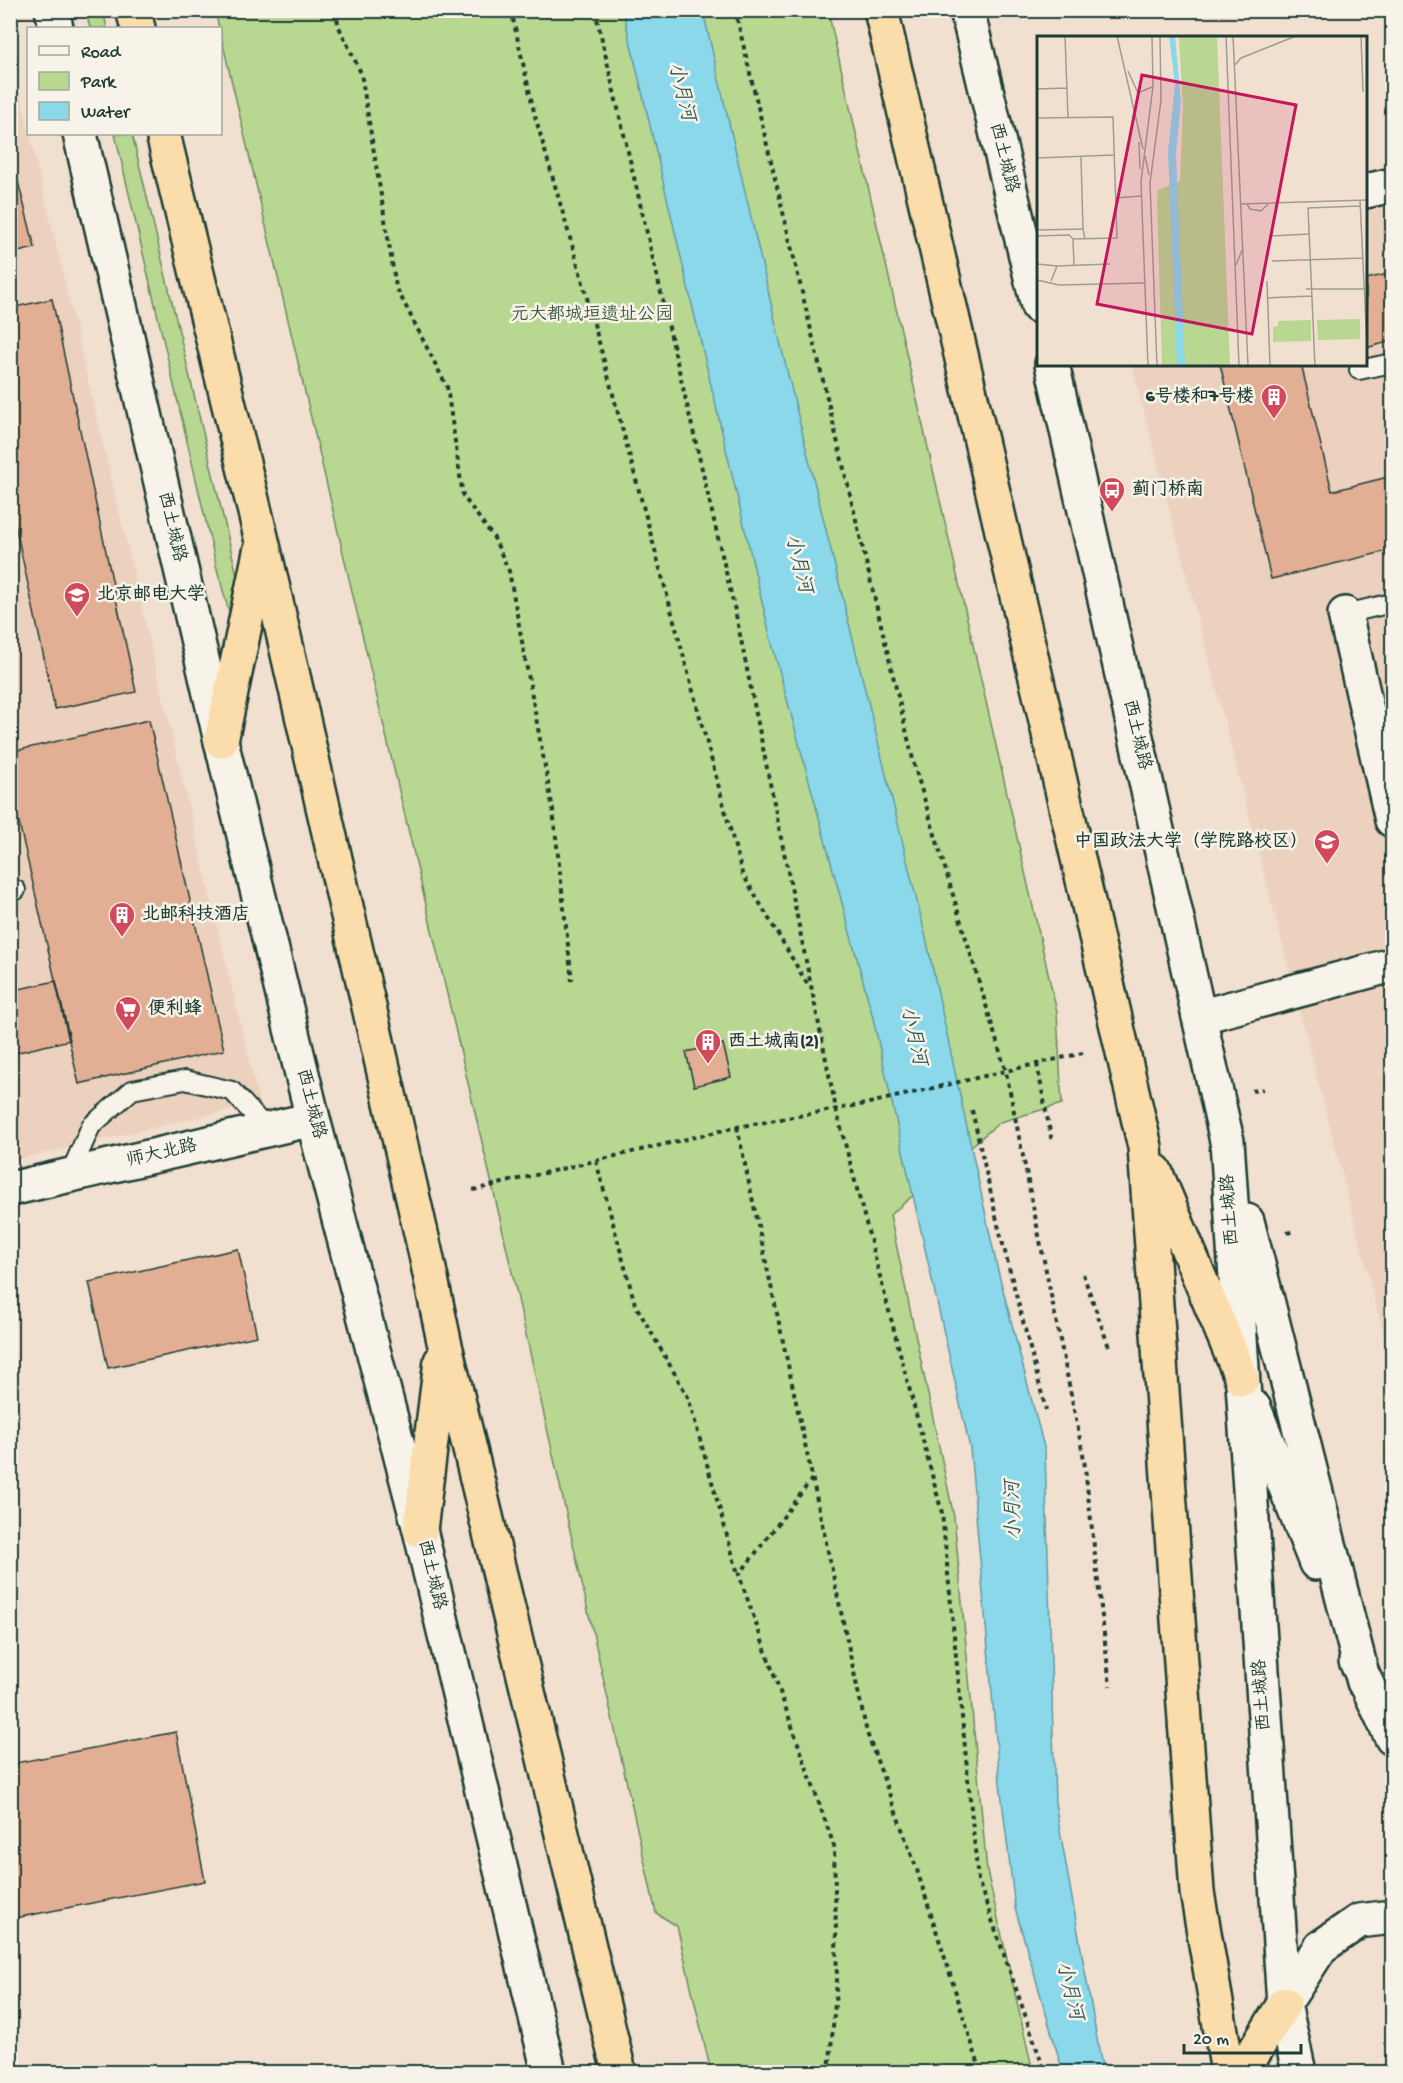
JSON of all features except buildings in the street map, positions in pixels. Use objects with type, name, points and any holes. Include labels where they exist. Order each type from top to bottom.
[{"type":"highway","points":[[133,10],[138,27]]},
{"type":"highway","points":[[881,10],[1145,1147],[1197,1892],[1228,2073]]},
{"type":"highway","points":[[163,135],[262,542],[444,1341],[619,2073]]},
{"type":"highway","points":[[221,741],[262,542]]},
{"type":"highway","points":[[1145,1147],[1242,1379]]},
{"type":"highway","points":[[420,1530],[444,1341]]},
{"type":"highway","points":[[1242,2073],[1284,2004]]},
{"type":"street","points":[[52,10],[56,27]]},
{"type":"street","name":"西土城路","points":[[967,10],[1034,264],[1037,296]]},
{"type":"street","name":"西土城路","points":[[80,135],[221,741],[313,1119],[420,1530],[549,2073]]},
{"type":"street","points":[[1367,190],[1392,185]]},
{"type":"street","name":"西土城路","points":[[1052,366],[1227,1142],[1284,2004],[1299,2073]]},
{"type":"street","points":[[1345,614],[1392,819]]},
{"type":"street","points":[[1199,1017],[1392,965]]},
{"type":"street","name":"师大北路","points":[[10,1189],[313,1119]]},
{"type":"street","points":[[1227,1142],[1364,1682]]},
{"type":"street","points":[[1242,1379],[1364,1682],[1392,1738]]},
{"type":"street","points":[[1284,2004],[1321,1947],[1359,1921],[1392,1917]]},
{"type":"lane","points":[[1359,370],[1392,363]]},
{"type":"lane","points":[[1345,614],[1392,603]]},
{"type":"lane","points":[[69,1176],[91,1126],[132,1090],[185,1080],[232,1091],[268,1130]]},
{"type":"path","points":[[335,10],[339,27],[361,73],[396,287],[447,387],[463,496],[494,538],[509,571],[553,810],[572,981]]},
{"type":"path","points":[[511,10],[535,116],[583,283],[742,873],[812,991]]},
{"type":"path","points":[[595,10],[736,615],[836,1109],[942,1513],[978,1880],[1045,2073]]},
{"type":"path","points":[[735,10],[915,768],[1006,1072],[1083,1459],[1110,1686]]},
{"type":"path","points":[[473,1190],[737,1127],[865,1104],[1087,1052]]},
{"type":"path","points":[[1038,1064],[1052,1142]]},
{"type":"path","points":[[972,1110],[998,1225],[1046,1410]]},
{"type":"path","points":[[737,1127],[867,1733],[917,1870],[981,2073]]},
{"type":"path","points":[[596,1161],[635,1304],[688,1397],[739,1575],[834,1846],[837,1980],[829,2073]]},
{"type":"path","points":[[1083,1274],[1109,1347]]},
{"type":"path","points":[[739,1575],[812,1478]]},
{"type":"shaded area","name":"北京邮电大学","points":[[10,51],[27,123],[27,135],[30,135],[259,1103],[10,1161]]},
{"type":"shaded area","name":"中国政法大学（学院路校区）","points":[[1392,206],[1392,1366],[1132,366],[1367,366],[1367,212]]},
{"type":"green space","points":[[86,11],[103,11],[107,27],[90,27]]},
{"type":"green space","name":"元大都城垣遗址公园","points":[[215,11],[828,11],[1057,1012],[1062,1104],[1000,1122],[890,1215],[954,1517],[987,1871],[1033,2072],[711,2072],[677,1926],[656,1913],[498,1210],[222,40],[222,27],[219,27]]},
{"type":"green space","points":[[115,135],[132,135],[241,592],[233,626],[217,569]]},
{"type":"water","name":"小月河","points":[[623,11],[703,11],[780,342],[927,942],[997,1267],[1045,1451],[1055,1803],[1101,2061],[1105,2072],[1063,2072],[1015,1908],[1000,1783],[970,1448],[872,1014],[771,640]]},
{"type":"place","name":"6号楼和7号楼","points":[[1274,420]]},
{"type":"place","name":"蓟门桥南","points":[[1112,513]]},
{"type":"place","name":"北京邮电大学","points":[[77,618]]},
{"type":"place","name":"中国政法大学（学院路校区）","points":[[1327,865]]},
{"type":"place","name":"北邮科技酒店","points":[[122,938]]},
{"type":"place","name":"便利蜂","points":[[128,1032]]},
{"type":"place","name":"西土城南(2)","points":[[708,1065]]}]
